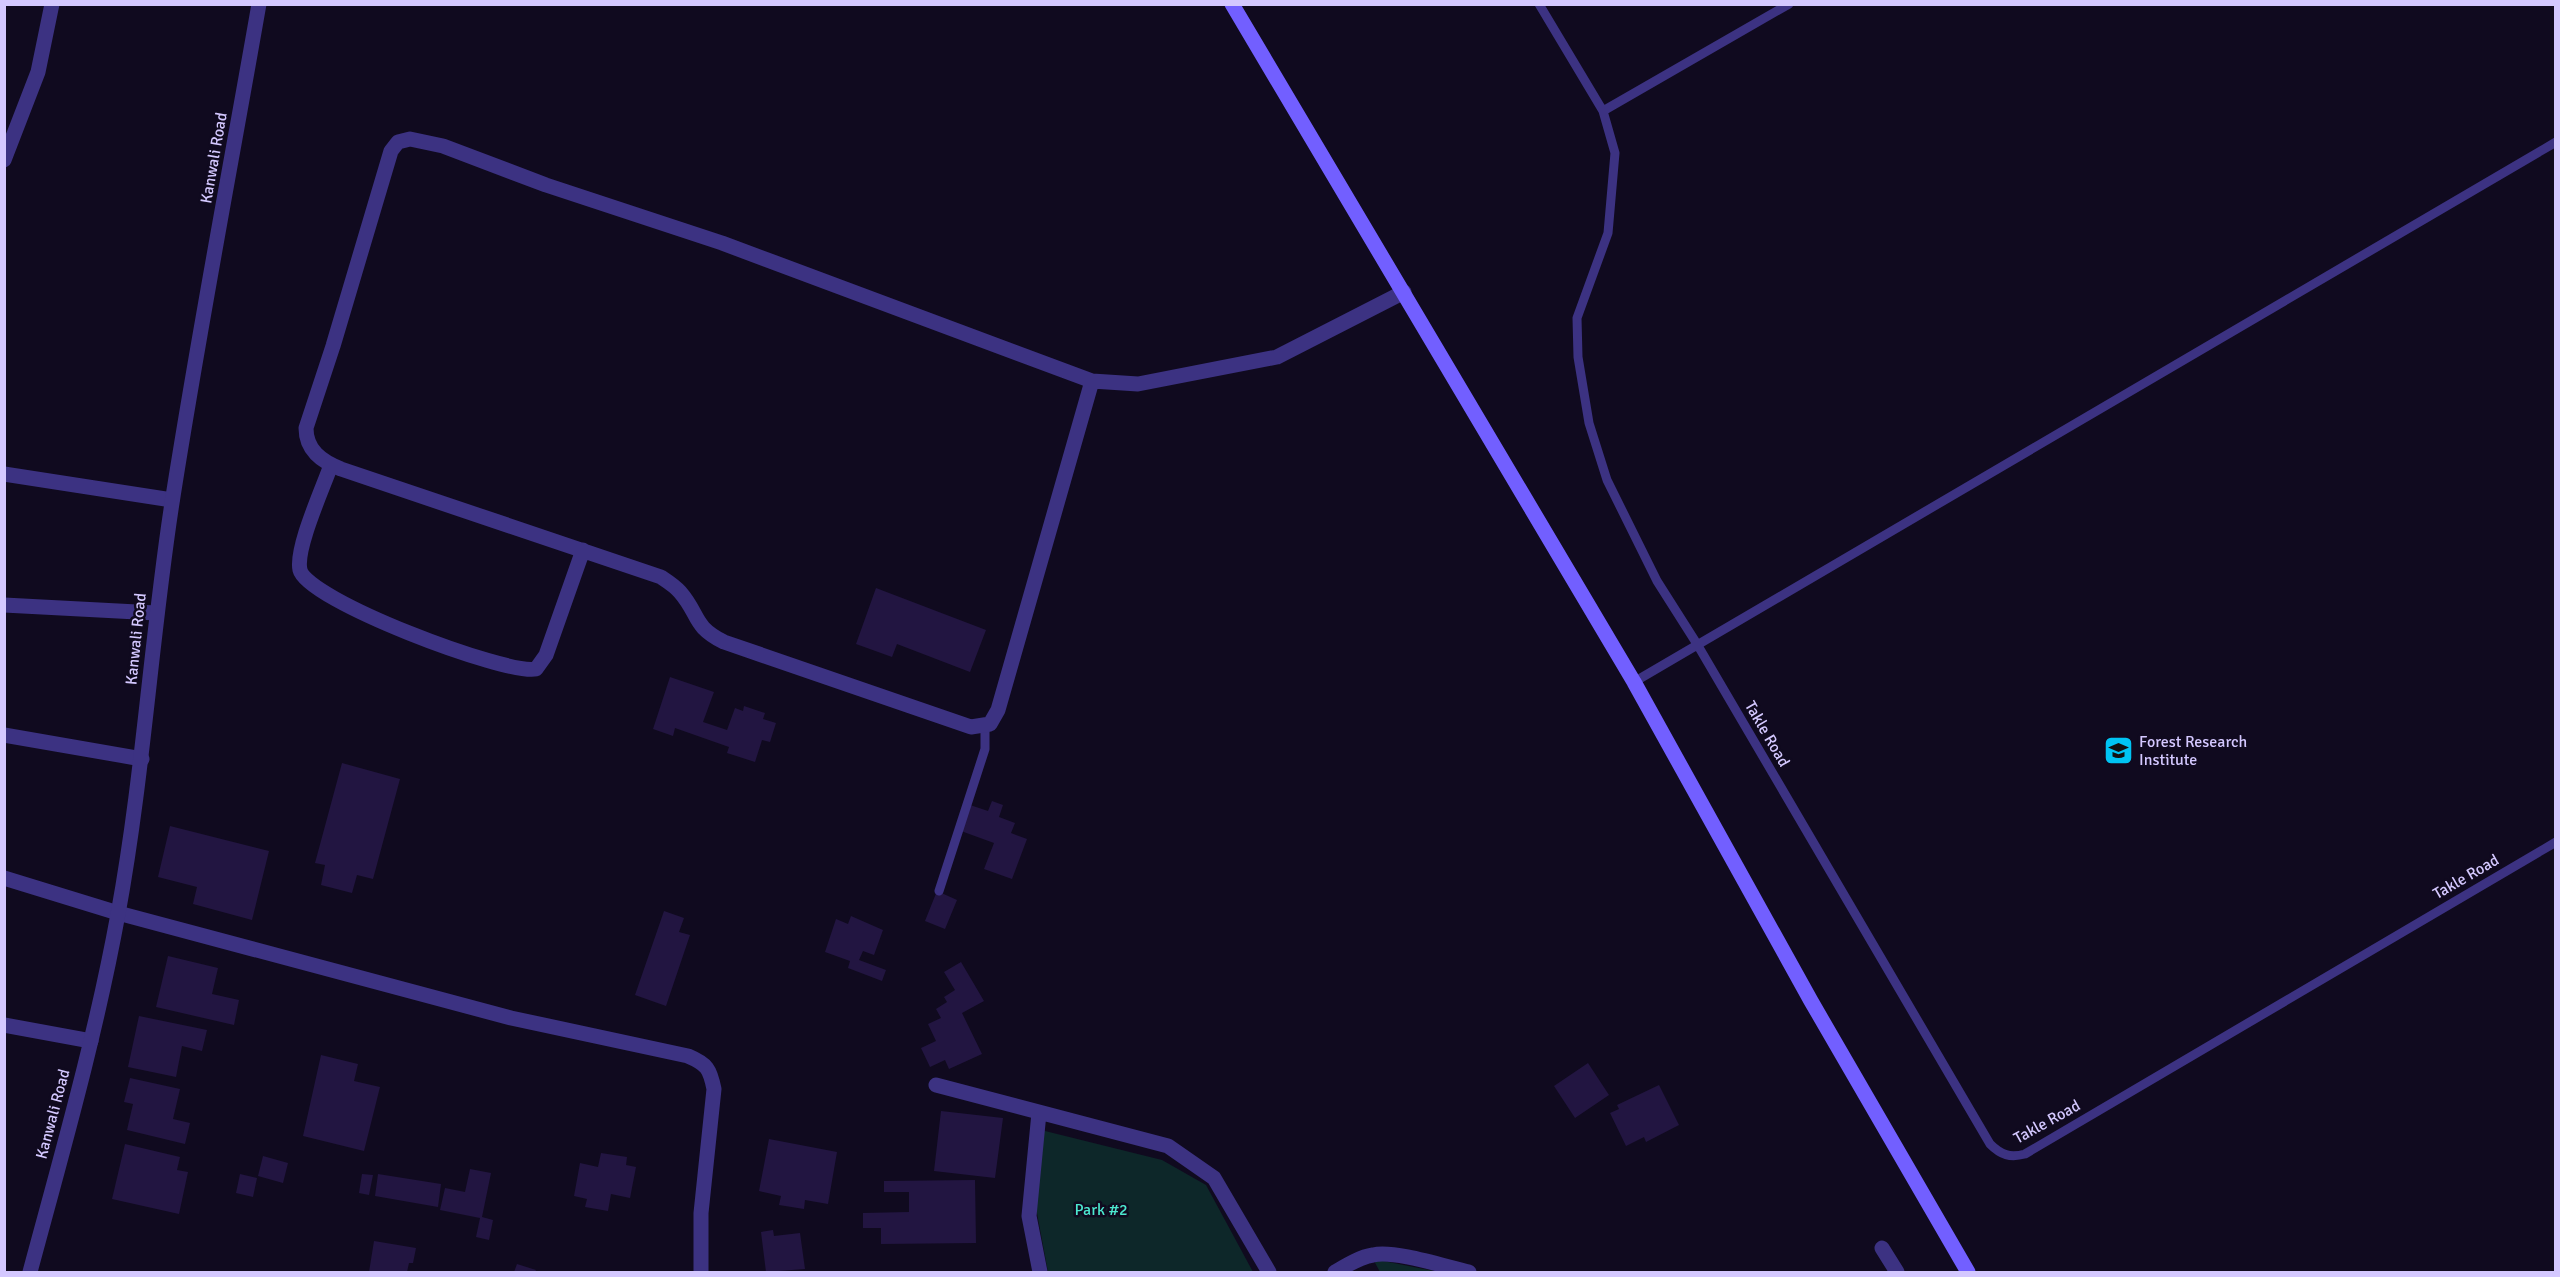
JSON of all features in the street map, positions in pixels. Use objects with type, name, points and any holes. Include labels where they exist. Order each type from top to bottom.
[{"type":"main road","points":[[1232,4],[1634,682],[1811,1001],[1968,1272]]},
{"type":"street","points":[[4,160],[38,72],[52,4]]},
{"type":"street","name":"Kanwali Road","points":[[30,1272],[91,1041],[118,913],[142,759],[156,613],[172,500],[259,4]]},
{"type":"street","points":[[1092,381],[998,710],[995,719],[985,726],[971,727],[724,642],[709,635],[700,626],[680,592],[661,577],[331,465],[314,453],[306,440],[306,428],[391,151],[398,142],[410,139],[443,146],[546,185],[722,243],[1092,381],[1138,384],[1277,357],[1404,292]]},
{"type":"street","points":[[331,465],[301,549],[301,573],[306,580],[326,595],[408,633],[502,664],[527,671],[536,669],[546,655],[583,550]]},
{"type":"street","points":[[4,474],[172,500]]},
{"type":"street","points":[[4,605],[156,613]]},
{"type":"street","points":[[4,735],[142,759]]},
{"type":"street","points":[[4,878],[118,913],[511,1018],[688,1056],[702,1062],[711,1074],[714,1089],[701,1213],[701,1272]]},
{"type":"street","points":[[4,1025],[91,1041]]},
{"type":"street","points":[[936,1085],[1168,1146],[1214,1178],[1269,1272]]},
{"type":"street","points":[[1039,1113],[1029,1216],[1040,1272]]},
{"type":"street","points":[[1882,1248],[1897,1272]]},
{"type":"street","points":[[1335,1272],[1375,1254],[1390,1254],[1470,1272]]},
{"type":"lane","points":[[1539,4],[1603,111],[1615,153],[1608,233],[1577,318],[1578,357],[1589,423],[1607,480],[1657,580],[1697,644]]},
{"type":"lane","points":[[1603,111],[1789,4]]},
{"type":"lane","points":[[1634,682],[2556,142]]},
{"type":"lane","name":"Takle Road","points":[[1697,644],[1990,1144],[2000,1153],[2014,1157],[2025,1154],[2556,842]]},
{"type":"lane","points":[[939,891],[985,749],[985,726]]},
{"type":"green space","name":"Park #2","points":[[1041,1130],[1162,1160],[1206,1185],[1253,1272],[1048,1272],[1034,1197]]},
{"type":"green space","points":[[1373,1259],[1439,1272],[1380,1272]]},
{"type":"building","points":[[876,588],[986,630],[970,672],[897,644],[892,657],[856,644]]},
{"type":"building","points":[[670,677],[714,692],[703,722],[727,730],[735,708],[743,711],[744,706],[765,713],[763,719],[776,723],[770,742],[762,740],[755,762],[727,753],[729,747],[675,728],[673,736],[653,729]]},
{"type":"building","points":[[342,763],[400,779],[373,879],[357,875],[352,893],[321,885],[325,865],[315,863]]},
{"type":"building","points":[[992,801],[1003,805],[999,817],[1015,823],[1011,833],[1027,839],[1012,879],[984,869],[994,843],[961,831],[970,805],[988,811]]},
{"type":"building","points":[[170,826],[269,851],[252,920],[193,904],[197,887],[158,877]]},
{"type":"building","points":[[937,891],[957,900],[945,929],[925,921]]},
{"type":"building","points":[[664,911],[684,918],[679,932],[690,935],[666,1006],[635,995]]},
{"type":"building","points":[[851,916],[883,930],[874,955],[863,951],[859,960],[886,970],[882,981],[848,968],[850,961],[825,952],[836,919],[848,924]]},
{"type":"building","points":[[168,956],[218,968],[212,994],[239,1000],[234,1025],[156,1007]]},
{"type":"building","points":[[961,962],[984,1001],[962,1013],[982,1054],[949,1069],[945,1060],[930,1067],[921,1048],[936,1041],[928,1024],[941,1018],[936,1009],[947,1002],[944,997],[955,990],[944,972]]},
{"type":"building","points":[[139,1016],[207,1030],[202,1051],[182,1046],[176,1077],[128,1067]]},
{"type":"building","points":[[321,1055],[358,1064],[354,1081],[380,1087],[364,1151],[303,1136]]},
{"type":"building","points":[[1588,1063],[1609,1095],[1575,1118],[1554,1086]]},
{"type":"building","points":[[130,1078],[180,1089],[173,1119],[190,1123],[185,1144],[127,1130],[133,1104],[124,1102]]},
{"type":"building","points":[[1659,1085],[1679,1125],[1646,1142],[1644,1137],[1626,1146],[1610,1113],[1619,1109],[1617,1105]]},
{"type":"building","points":[[941,1111],[1003,1118],[995,1178],[934,1171]]},
{"type":"building","points":[[769,1139],[837,1152],[828,1204],[805,1200],[804,1209],[779,1205],[781,1196],[759,1191]]},
{"type":"building","points":[[125,1144],[180,1157],[177,1170],[188,1172],[179,1214],[112,1199]]},
{"type":"building","points":[[601,1153],[627,1157],[626,1165],[636,1167],[630,1198],[611,1194],[608,1211],[585,1207],[587,1199],[574,1196],[580,1163],[598,1167]]},
{"type":"building","points":[[263,1156],[288,1163],[283,1183],[258,1176]]},
{"type":"building","points":[[470,1169],[491,1173],[482,1217],[493,1220],[489,1240],[476,1237],[480,1218],[440,1210],[445,1188],[465,1192]]},
{"type":"building","points":[[240,1174],[257,1178],[253,1197],[236,1193]]},
{"type":"building","points":[[362,1174],[373,1175],[369,1195],[359,1193]]},
{"type":"building","points":[[378,1174],[441,1184],[438,1207],[375,1196]]},
{"type":"building","points":[[975,1180],[976,1243],[881,1244],[881,1228],[863,1228],[863,1213],[909,1212],[909,1192],[884,1192],[884,1181]]},
{"type":"building","points":[[773,1230],[774,1236],[800,1233],[805,1269],[766,1272],[761,1232]]},
{"type":"building","points":[[374,1241],[416,1248],[413,1263],[409,1263],[407,1272],[369,1272]]},
{"type":"building","points":[[517,1264],[536,1270],[535,1272],[514,1272]]},
{"type":"place","name":"Forest Research Institute","points":[[2118,751]]}]
